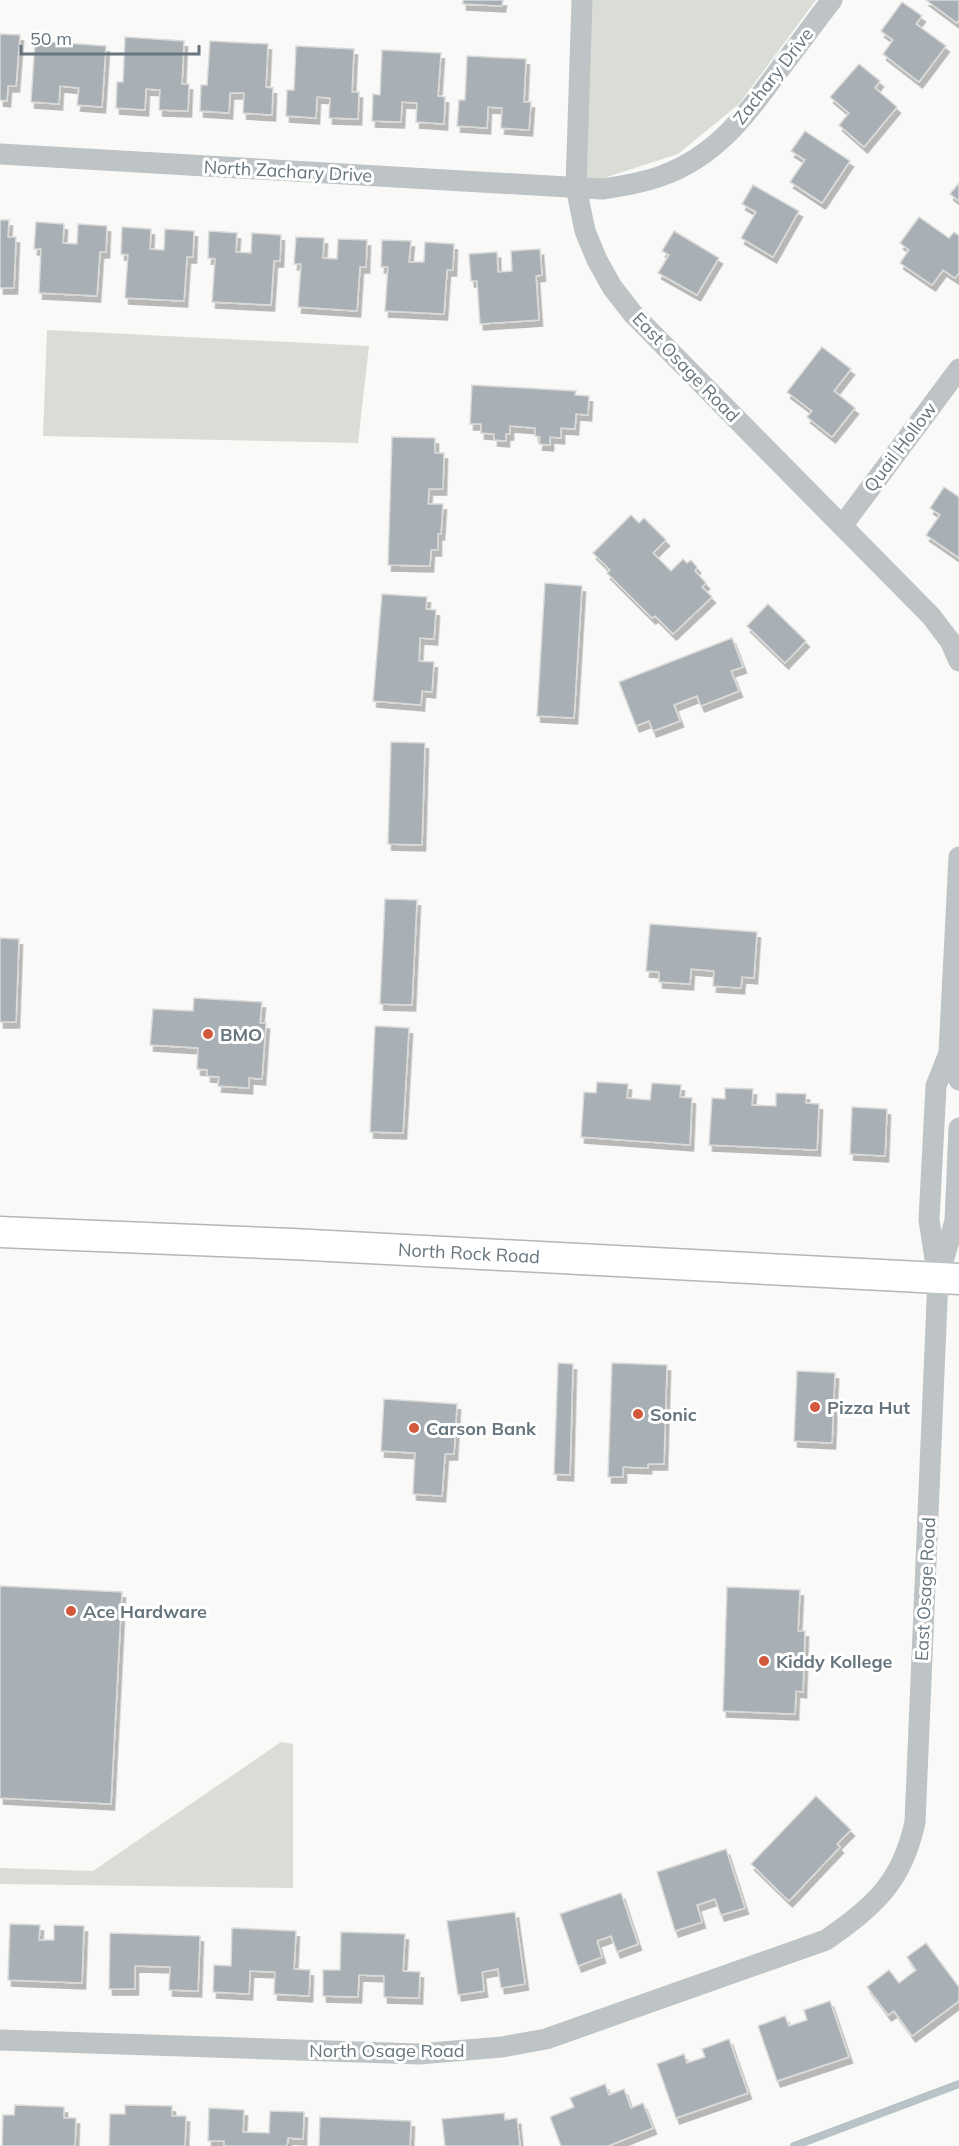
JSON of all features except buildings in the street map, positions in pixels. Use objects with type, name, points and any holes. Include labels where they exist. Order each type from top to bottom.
[{"type":"main road","name":"North Rock Road","points":[[0,1232],[292,1244],[948,1278]]},
{"type":"street","name":"East Osage Road","points":[[582,0],[576,187],[585,231],[612,287],[633,314],[931,616],[950,641],[959,661]]},
{"type":"street","name":"Zachary Drive","points":[[576,187],[602,189],[663,176],[705,153],[746,116],[832,0]]},
{"type":"street","name":"North Zachary Drive","points":[[0,154],[576,187]]},
{"type":"street","name":"Quail Hollow","points":[[842,525],[959,369]]},
{"type":"street","name":"East Osage Road","points":[[948,1278],[928,1220],[936,1086],[949,1053],[959,857]]},
{"type":"street","name":"East Osage Road","points":[[949,1053],[959,1080]]},
{"type":"street","name":"East Osage Road","points":[[884,1893],[901,1867],[915,1821],[948,1278],[955,1221],[959,1128]]},
{"type":"street","name":"North Osage Road","points":[[0,2040],[381,2054],[458,2052],[502,2047],[546,2039],[826,1941],[862,1915],[884,1893]]},
{"type":"shaded area","points":[[582,0],[816,0],[739,104],[678,154],[576,187]]},
{"type":"shaded area","points":[[47,330],[369,346],[358,443],[43,436]]},
{"type":"shaded area","points":[[281,1742],[293,1744],[293,1888],[0,1884],[0,1868],[93,1871]]},
{"type":"waterway","points":[[794,2146],[959,2084]]},
{"type":"place","name":"BMO","points":[[208,1034]]},
{"type":"place","name":"Pizza Hut","points":[[815,1407]]},
{"type":"place","name":"Sonic","points":[[638,1414]]},
{"type":"place","name":"Carson Bank","points":[[414,1428]]},
{"type":"place","name":"Ace Hardware","points":[[71,1611]]},
{"type":"place","name":"Kiddy Kollege","points":[[764,1661]]}]
